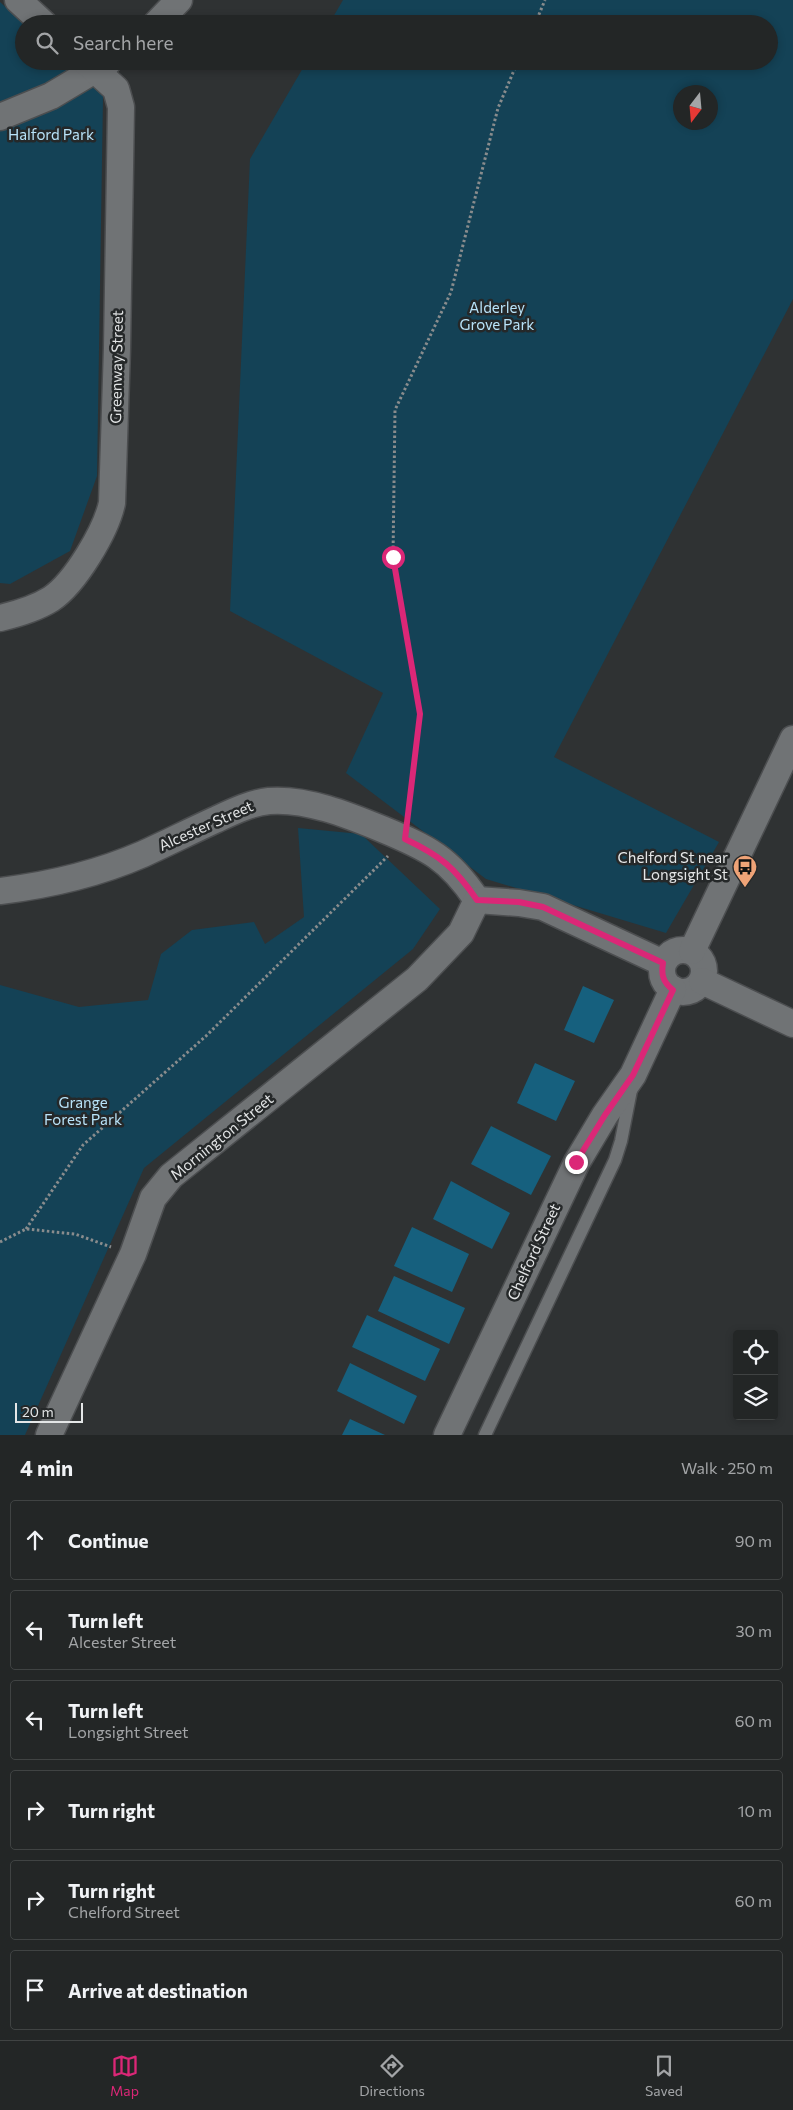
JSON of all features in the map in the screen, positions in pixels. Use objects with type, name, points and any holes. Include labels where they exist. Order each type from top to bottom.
[{"type":"street","points":[[18,0],[34,15]]},
{"type":"street","points":[[165,15],[179,0]]},
{"type":"street","points":[[0,117],[51,96],[88,70]]},
{"type":"street","name":"Greenway Street","points":[[0,618],[37,606],[51,599],[63,589],[91,550],[106,524],[112,503],[122,123],[120,100],[116,89],[101,70]]},
{"type":"street","points":[[692,951],[793,739]]},
{"type":"street","name":"Alcester Street","points":[[0,892],[52,884],[106,869],[143,854],[241,808],[268,801],[288,801],[323,808],[367,823],[431,852],[448,863],[477,900]]},
{"type":"street","points":[[477,900],[519,902],[543,907],[663,963]]},
{"type":"street","name":"Mornington Street","points":[[49,1435],[133,1254],[154,1198],[171,1176],[417,979],[461,933],[477,900]]},
{"type":"street","points":[[678,950],[692,951],[698,955],[704,967],[702,981],[698,986],[686,992],[673,990],[664,981],[662,975],[663,963],[672,952],[678,950]]},
{"type":"street","points":[[702,981],[793,1024]]},
{"type":"street","name":"Chelford Street","points":[[447,1435],[581,1153],[633,1075],[673,990]]},
{"type":"lane","name":"Chelford Street","points":[[485,1435],[615,1160],[621,1141],[633,1075]]},
{"type":"path","points":[[539,15],[545,0]]},
{"type":"path","points":[[26,1230],[83,1145],[206,1036],[405,839],[420,714],[393,557],[395,410],[451,292],[498,108],[514,70]]},
{"type":"path","points":[[0,1242],[26,1230],[74,1234],[133,1254]]},
{"type":"green space","name":"Alderley Grove Park","points":[[343,0],[793,0],[793,299],[554,757],[719,842],[666,933],[486,879],[346,773],[383,693],[230,611],[250,159],[302,70],[778,70],[778,15],[334,15]]},
{"type":"green space","name":"Halford Park","points":[[0,2],[15,16],[15,70],[75,70],[103,96],[97,476],[70,551],[10,584],[0,583]]},
{"type":"green space","name":"Grange Forest Park","points":[[298,828],[361,834],[440,909],[413,949],[144,1168],[25,1435],[0,1435],[0,985],[79,1007],[148,1000],[161,954],[192,930],[254,922],[265,944],[304,917]]},
{"type":"building","points":[[583,986],[614,1000],[594,1043],[564,1030]]},
{"type":"building","points":[[535,1063],[575,1081],[556,1121],[517,1103]]},
{"type":"building","points":[[491,1126],[551,1156],[531,1195],[471,1164]]},
{"type":"building","points":[[451,1181],[510,1213],[492,1249],[433,1219]]},
{"type":"building","points":[[412,1227],[469,1254],[452,1292],[394,1266]]},
{"type":"building","points":[[394,1276],[465,1308],[449,1344],[378,1311]]},
{"type":"building","points":[[367,1315],[440,1349],[425,1381],[352,1347]]},
{"type":"building","points":[[350,1363],[417,1396],[404,1424],[337,1391]]},
{"type":"building","points":[[350,1419],[385,1435],[342,1435]]},
{"type":"place","name":"Chelford St near Longsight St","points":[[745,888]]},
{"type":"route","points":[[393,557],[420,714],[405,839],[448,863],[477,900],[519,902],[543,907],[663,963],[662,975],[664,981],[673,990],[633,1075],[576,1162]]}]
